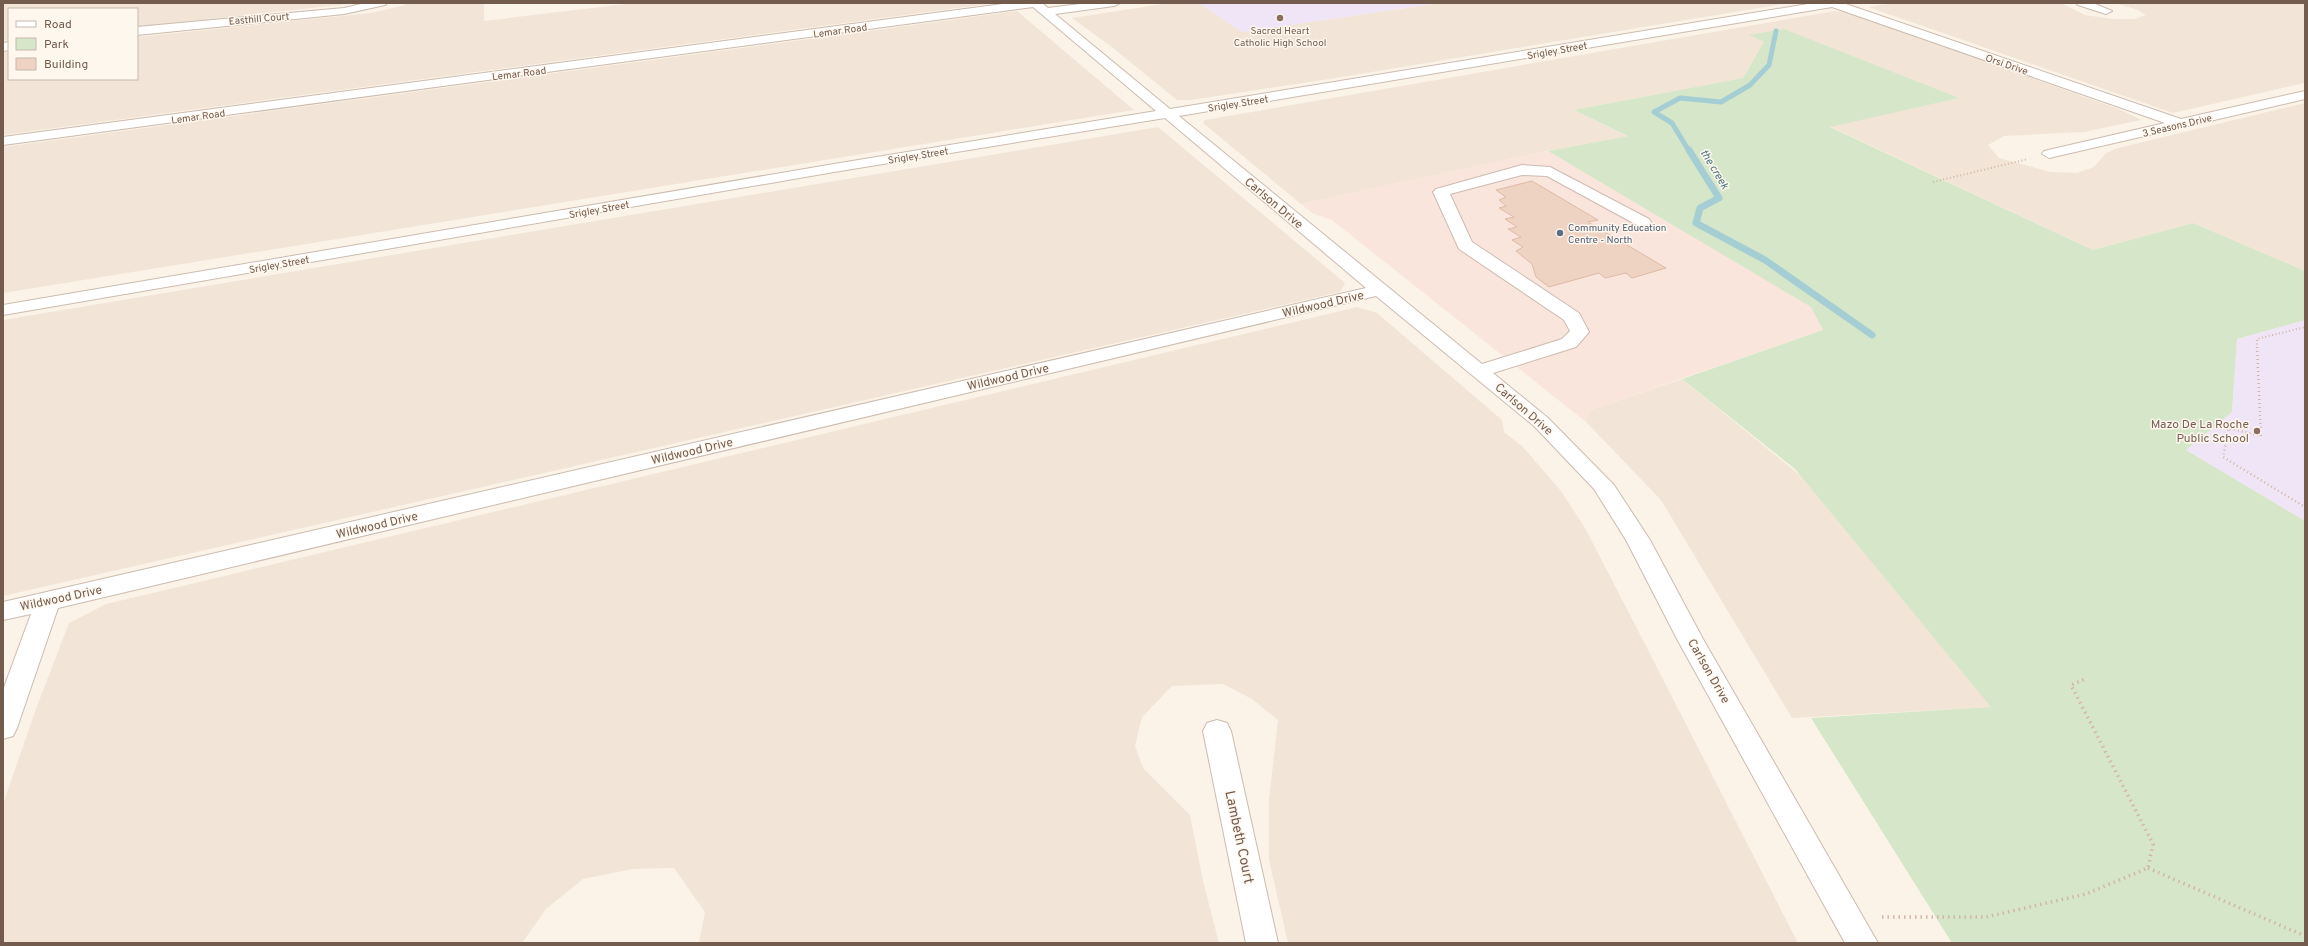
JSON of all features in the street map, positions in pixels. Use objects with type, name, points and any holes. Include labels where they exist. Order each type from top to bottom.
[{"type":"street","name":"Easthill Court","points":[[138,31],[344,11],[381,3]]},
{"type":"street","name":"Carlson Drive","points":[[1035,3],[1542,422],[1604,485],[1638,540],[1690,638],[1862,943]]},
{"type":"street","name":"Lemar Road","points":[[3,141],[1035,3]]},
{"type":"street","points":[[1046,12],[1114,3]]},
{"type":"street","name":"Srigley Street","points":[[3,310],[834,168],[1169,114],[1833,3]]},
{"type":"street","name":"Orsi Drive","points":[[1833,3],[2182,124]]},
{"type":"street","points":[[2082,3],[2106,11]]},
{"type":"street","name":"3 Seasons Drive","points":[[2050,154],[2305,95]]},
{"type":"street","points":[[1479,370],[1569,343],[1580,332],[1572,317],[1465,245],[1442,192],[1522,170],[1550,172],[1643,222]]},
{"type":"street","name":"Wildwood Drive","points":[[3,611],[48,602],[1381,290]]},
{"type":"street","points":[[3,728],[48,602]]},
{"type":"street","name":"Lambeth Court","points":[[1217,731],[1262,943]]},
{"type":"path","points":[[1933,182],[2050,154]]},
{"type":"path","points":[[2305,327],[2257,339],[2261,436],[2229,428],[2223,457],[2305,507]]},
{"type":"path","points":[[2085,679],[2071,685],[2153,844],[2148,868]]},
{"type":"path","points":[[1847,917],[1986,917],[2086,894],[2148,868],[2305,936]]},
{"type":"shaded area","points":[[3,3],[359,3],[138,27],[138,8],[8,8],[8,40],[3,41]]},
{"type":"shaded area","points":[[405,3],[484,3],[484,21],[634,3],[995,3],[3,135],[3,52],[8,51],[8,80],[138,80],[138,37],[371,13],[405,5]]},
{"type":"shaded area","points":[[1169,3],[1199,3],[1242,32],[1439,3],[1789,3],[1342,77],[1191,100],[1177,100],[1113,48],[1072,18]]},
{"type":"shaded area","name":"Sacred Heart Catholic High School","points":[[1199,3],[1439,3],[1242,32]]},
{"type":"shaded area","points":[[1893,3],[2061,3],[2085,15],[2112,19],[2135,19],[2146,15],[2138,10],[2115,3],[2305,3],[2305,83],[2173,113],[1868,7]]},
{"type":"shaded area","points":[[1017,11],[1134,110],[3,293],[3,147]]},
{"type":"shaded area","points":[[1835,11],[1849,13],[2007,69],[2121,110],[2141,120],[2084,132],[2004,136],[1988,145],[1999,158],[2050,172],[2077,173],[2094,167],[2106,153],[2118,148],[2305,103],[2305,271],[2193,223],[2093,250],[1829,126],[1958,98],[1750,35],[1765,42],[1743,78],[1574,110],[1628,136],[1548,151],[1301,204],[1203,123],[1205,120]]},
{"type":"shaded area","points":[[1158,127],[1345,283],[1340,292],[3,596],[3,320]]},
{"type":"shaded area","points":[[1548,151],[1811,306],[1823,330],[1590,410],[1586,422],[1332,220],[1312,213],[1301,204]]},
{"type":"shaded area","points":[[1357,307],[1377,313],[1502,420],[1504,432],[1523,447],[1561,491],[1585,528],[1798,943],[1288,943],[1269,860],[1269,800],[1278,720],[1252,699],[1223,684],[1172,686],[1142,717],[1135,746],[1143,768],[1190,815],[1203,881],[1219,943],[699,943],[705,912],[674,868],[633,869],[583,879],[546,909],[522,943],[3,943],[3,804],[37,706],[69,623],[106,604]]},
{"type":"shaded area","name":"Mazo De La Roche Public School","points":[[2305,320],[2305,521],[2186,450],[2232,412],[2237,339]]},
{"type":"shaded area","points":[[1682,379],[1801,476],[1992,707],[1792,718],[1661,500],[1586,422],[1590,410]]},
{"type":"green space","points":[[1784,29],[1959,98],[1830,127],[2093,250],[2193,223],[2305,271],[2305,320],[2237,339],[2232,412],[2186,450],[2305,521],[2305,943],[1952,943],[1811,718],[1991,707],[1795,469],[1682,379],[1823,330],[1811,307],[1548,151],[1628,136],[1574,110],[1743,78],[1764,42],[1749,35]]},
{"type":"building","name":"Community Education Centre - North","points":[[1532,181],[1598,220],[1588,222],[1666,268],[1632,278],[1626,273],[1605,278],[1599,273],[1549,287],[1536,277],[1532,264],[1516,251],[1523,247],[1512,240],[1521,237],[1508,229],[1517,227],[1505,219],[1514,217],[1499,208],[1506,206],[1499,200],[1506,197],[1496,190]]},
{"type":"waterway","name":"the creek","points":[[1689,151],[1672,123],[1654,112],[1680,98],[1721,102],[1750,85],[1769,65],[1776,31]]},
{"type":"waterway","name":"the creek","points":[[1689,150],[1719,198],[1700,208],[1696,223],[1765,260],[1872,335]]},
{"type":"place","name":"Sacred Heart Catholic High School","points":[[1280,18]]},
{"type":"place","name":"Community Education Centre - North","points":[[1560,233]]},
{"type":"place","name":"Mazo De La Roche Public School","points":[[2257,431]]}]
